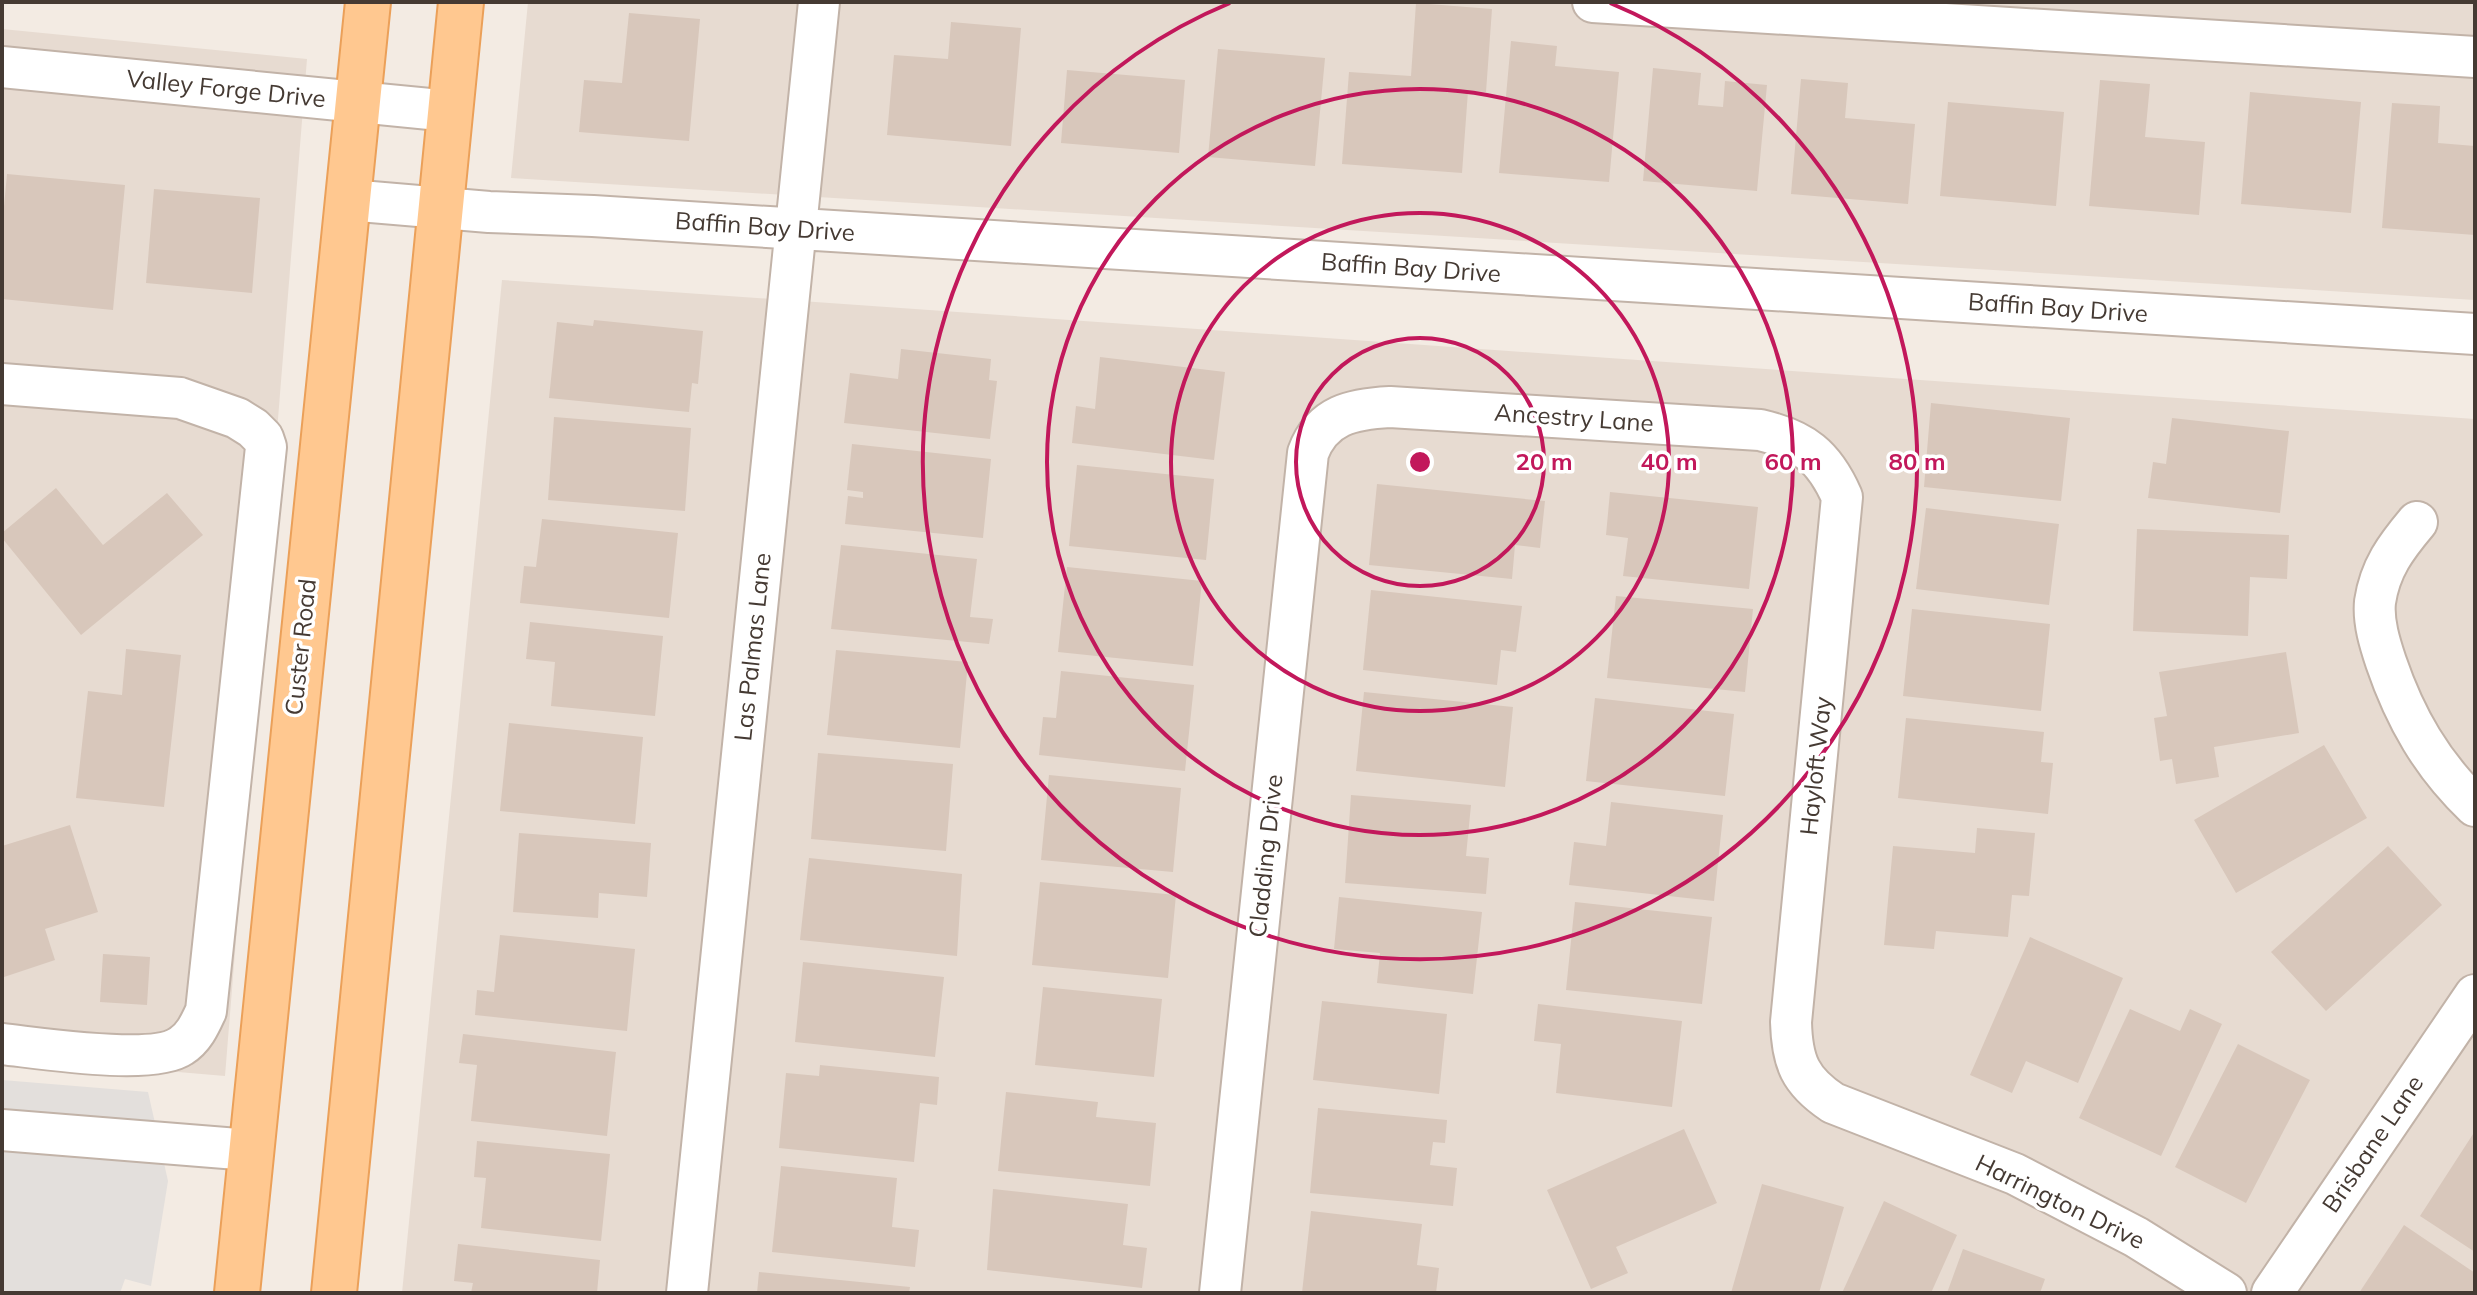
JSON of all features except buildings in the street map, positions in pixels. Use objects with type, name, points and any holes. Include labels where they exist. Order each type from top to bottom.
[{"type":"main road","name":"Custer Road","points":[[237,1293],[368,2]]},
{"type":"main road","points":[[334,1293],[461,2]]},
{"type":"street","name":"Las Palmas Lane","points":[[687,1293],[819,2]]},
{"type":"street","points":[[1593,2],[2475,57]]},
{"type":"street","name":"Valley Forge Drive","points":[[2,67],[450,111]]},
{"type":"street","name":"Baffin Bay Drive","points":[[348,200],[2475,334]]},
{"type":"street","points":[[2,384],[180,398],[237,418],[263,438],[266,447],[206,1011],[196,1032],[181,1046],[164,1054],[122,1054],[2,1044]]},
{"type":"street","name":"Ancestry Lane","points":[[1326,424],[1344,414],[1366,408],[1390,407],[1760,430],[1784,436],[1818,457]]},
{"type":"street","name":"Cladding Drive","points":[[1220,1293],[1308,453],[1314,436],[1326,424]]},
{"type":"street","name":"Hayloft Way","points":[[1805,1078],[1795,1062],[1791,1022],[1842,497],[1833,477],[1818,457]]},
{"type":"street","points":[[2417,522],[2390,554],[2375,603],[2378,640],[2406,714],[2437,764],[2475,806]]},
{"type":"street","name":"Brisbane Lane","points":[[2272,1293],[2475,995]]},
{"type":"street","name":"Harrington Drive","points":[[1805,1078],[1815,1091],[1858,1115],[2015,1174],[2136,1237],[2226,1293]]},
{"type":"street","points":[[2,1130],[250,1150]]},
{"type":"shaded area","points":[[528,2],[2475,2],[2475,300],[511,178]]},
{"type":"shaded area","points":[[2,29],[307,59],[225,1076],[2,1057]]},
{"type":"shaded area","points":[[502,280],[2475,419],[2475,1293],[402,1293]]},
{"type":"shaded area","points":[[2,1080],[148,1092],[168,1181],[151,1286],[125,1279],[120,1293],[2,1293]]}]
